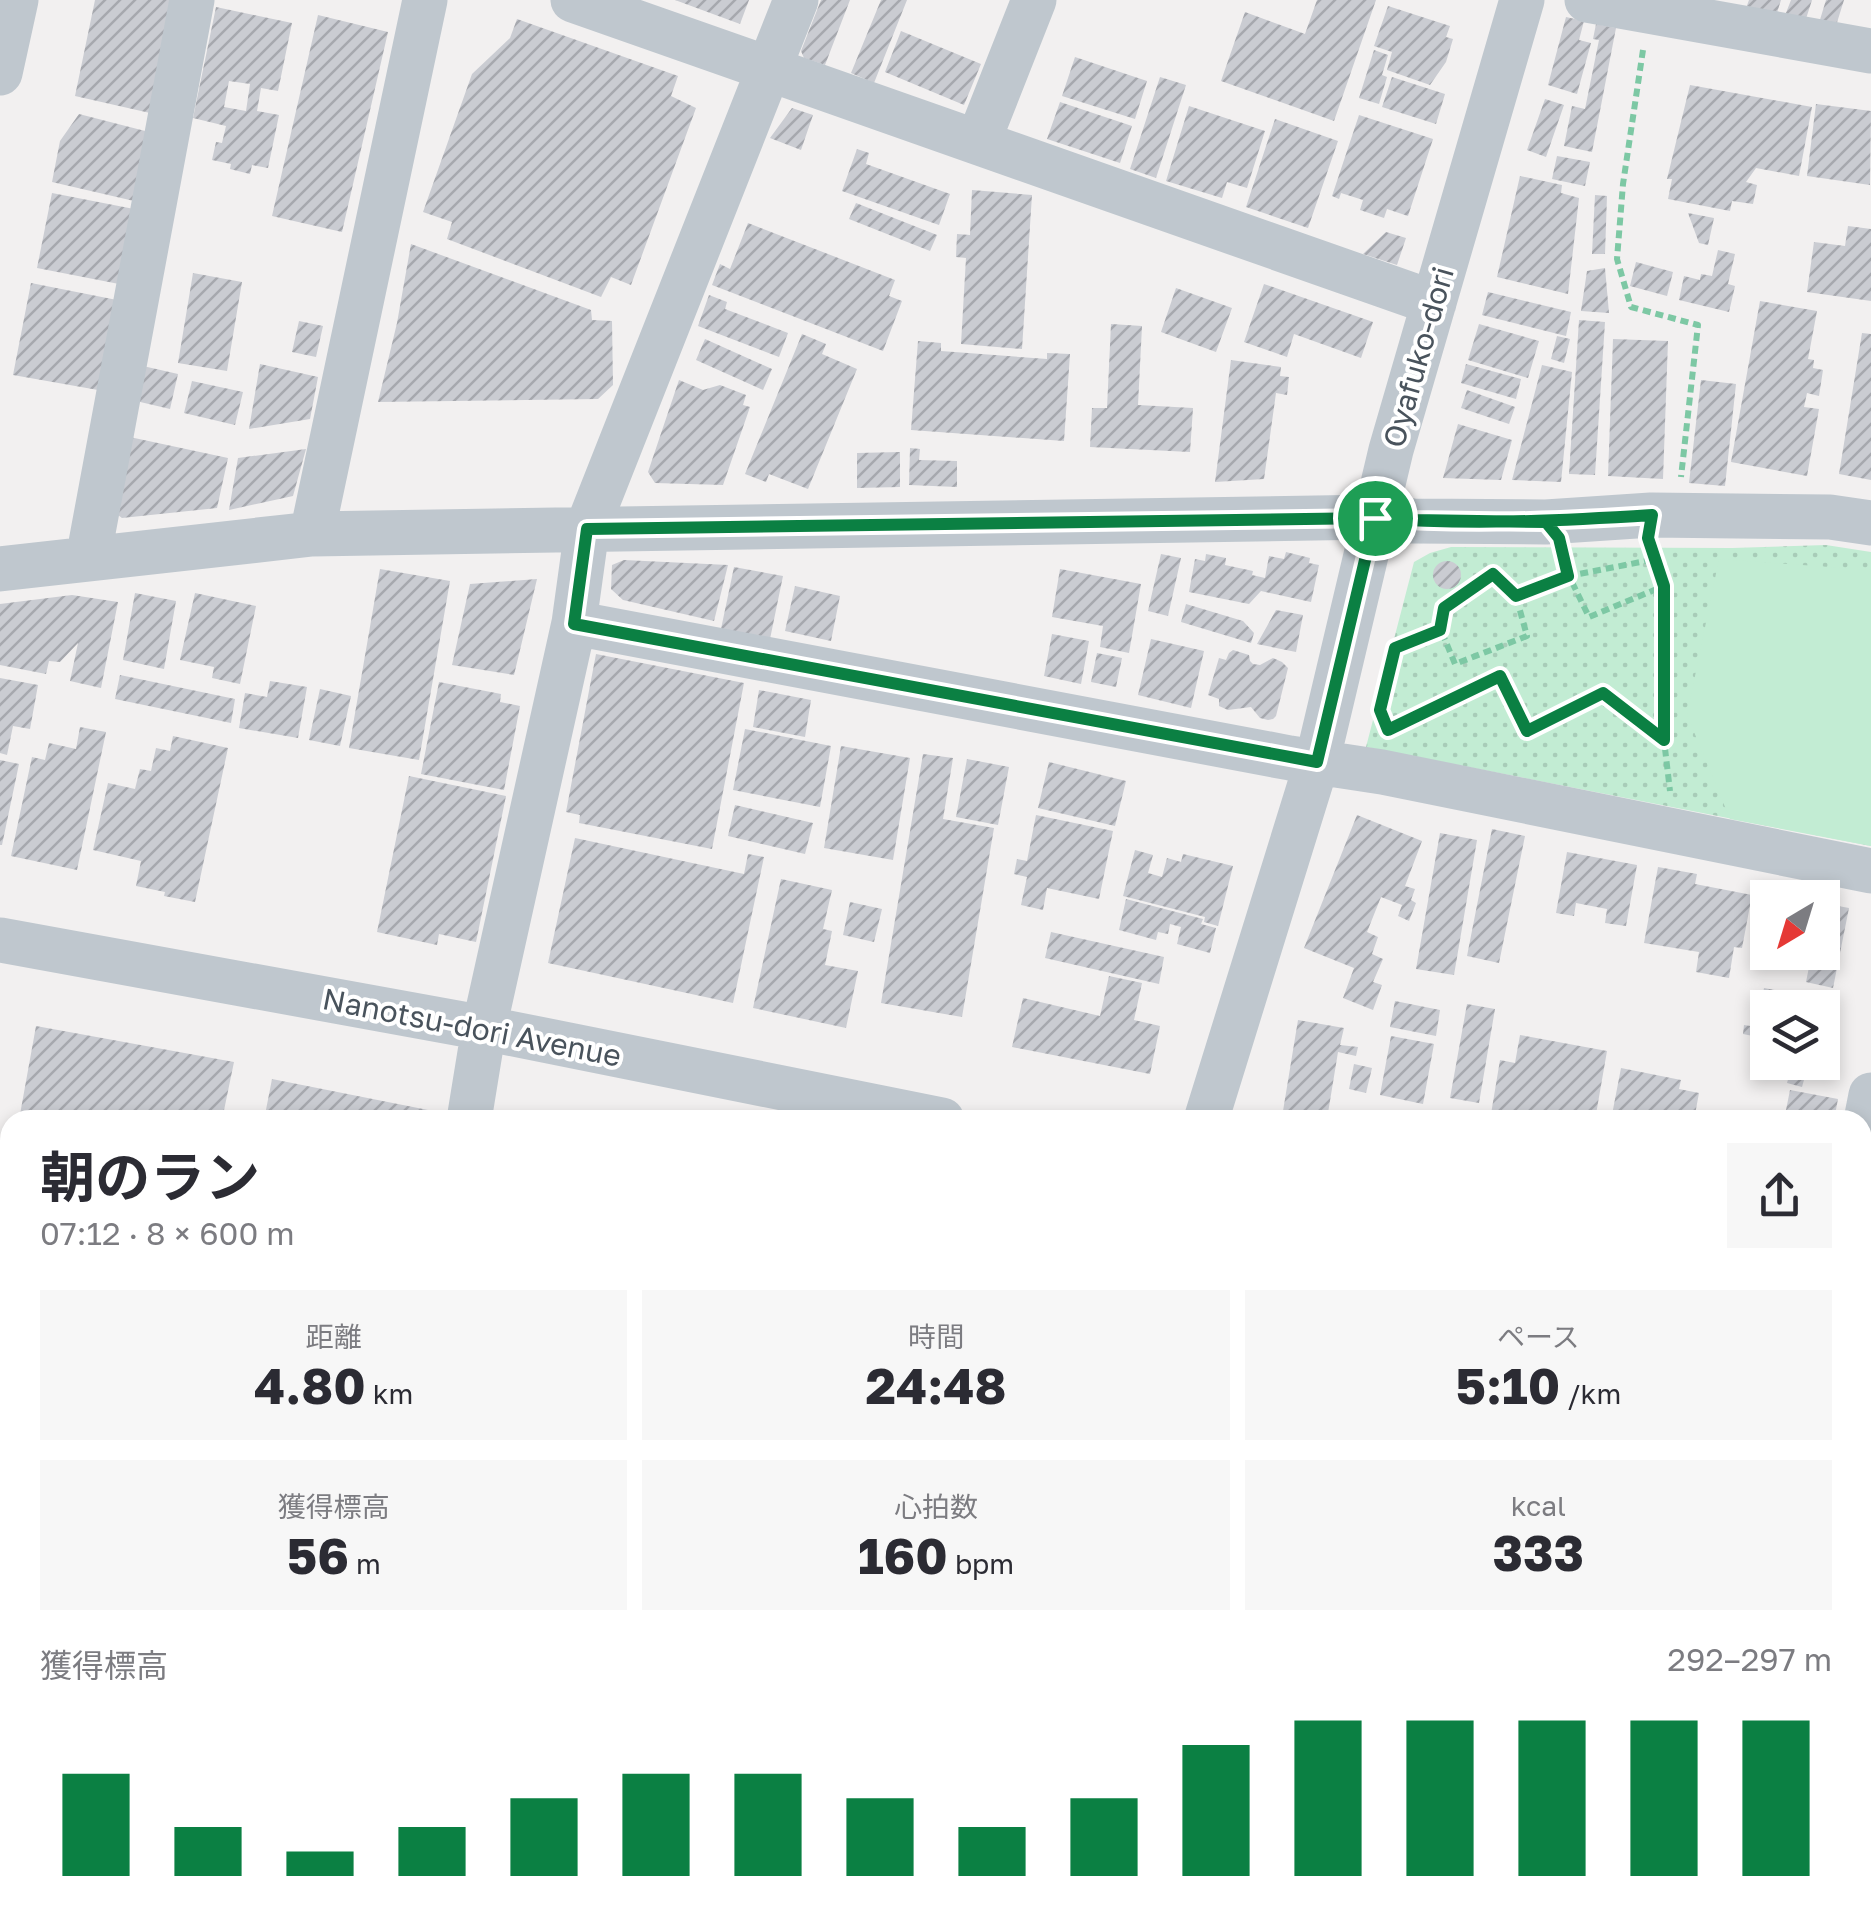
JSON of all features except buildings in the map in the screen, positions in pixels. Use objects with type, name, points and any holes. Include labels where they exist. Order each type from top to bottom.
[{"type":"street","points":[[0,73],[16,0]]},
{"type":"street","points":[[88,559],[192,0]]},
{"type":"street","points":[[312,534],[425,0]]},
{"type":"street","points":[[574,0],[1434,303]]},
{"type":"street","points":[[471,1110],[484,1028],[574,624],[587,529],[796,0]]},
{"type":"street","points":[[978,142],[1034,0]]},
{"type":"street","name":"Oyafuko-dori","points":[[1209,1110],[1317,762],[1391,450],[1522,0]]},
{"type":"street","points":[[1587,0],[1871,51]]},
{"type":"street","points":[[0,569],[312,534],[1375,518],[1546,522],[1652,515],[1830,517],[1871,523]]},
{"type":"street","points":[[574,624],[1382,772],[1871,871]]},
{"type":"street","name":"Nanotsu-dori Avenue","points":[[0,940],[484,1028],[892,1110]]},
{"type":"path","points":[[1649,11],[1623,184],[1617,259],[1631,308],[1698,325],[1681,479]]},
{"type":"path","points":[[1376,737],[1500,676],[1527,731],[1603,693],[1664,740],[1664,586],[1648,538],[1652,515]]},
{"type":"path","points":[[1546,522],[1559,538],[1568,576],[1589,618],[1664,586]]},
{"type":"path","points":[[1516,596],[1568,576],[1656,560]]},
{"type":"path","points":[[1493,574],[1516,596],[1527,636],[1455,664],[1440,630],[1444,608],[1493,574]]},
{"type":"path","points":[[1382,644],[1395,648],[1440,630]]},
{"type":"path","points":[[1388,730],[1380,710],[1395,648]]},
{"type":"green space","points":[[1826,545],[1871,552],[1871,846],[1366,747],[1414,562],[1430,553],[1451,547]]},
{"type":"green space","points":[[1719,559],[1871,570],[1871,846],[1730,819],[1687,715]]},
{"type":"route","points":[[1375,518],[587,529],[574,624],[1317,762],[1375,518],[1546,522],[1559,538],[1568,576],[1516,596],[1493,574],[1444,608],[1440,630],[1395,648],[1380,710],[1388,730],[1500,676],[1527,731],[1603,693],[1664,740],[1664,586],[1648,538],[1652,515],[1546,522],[1413,520],[1375,518]]}]
